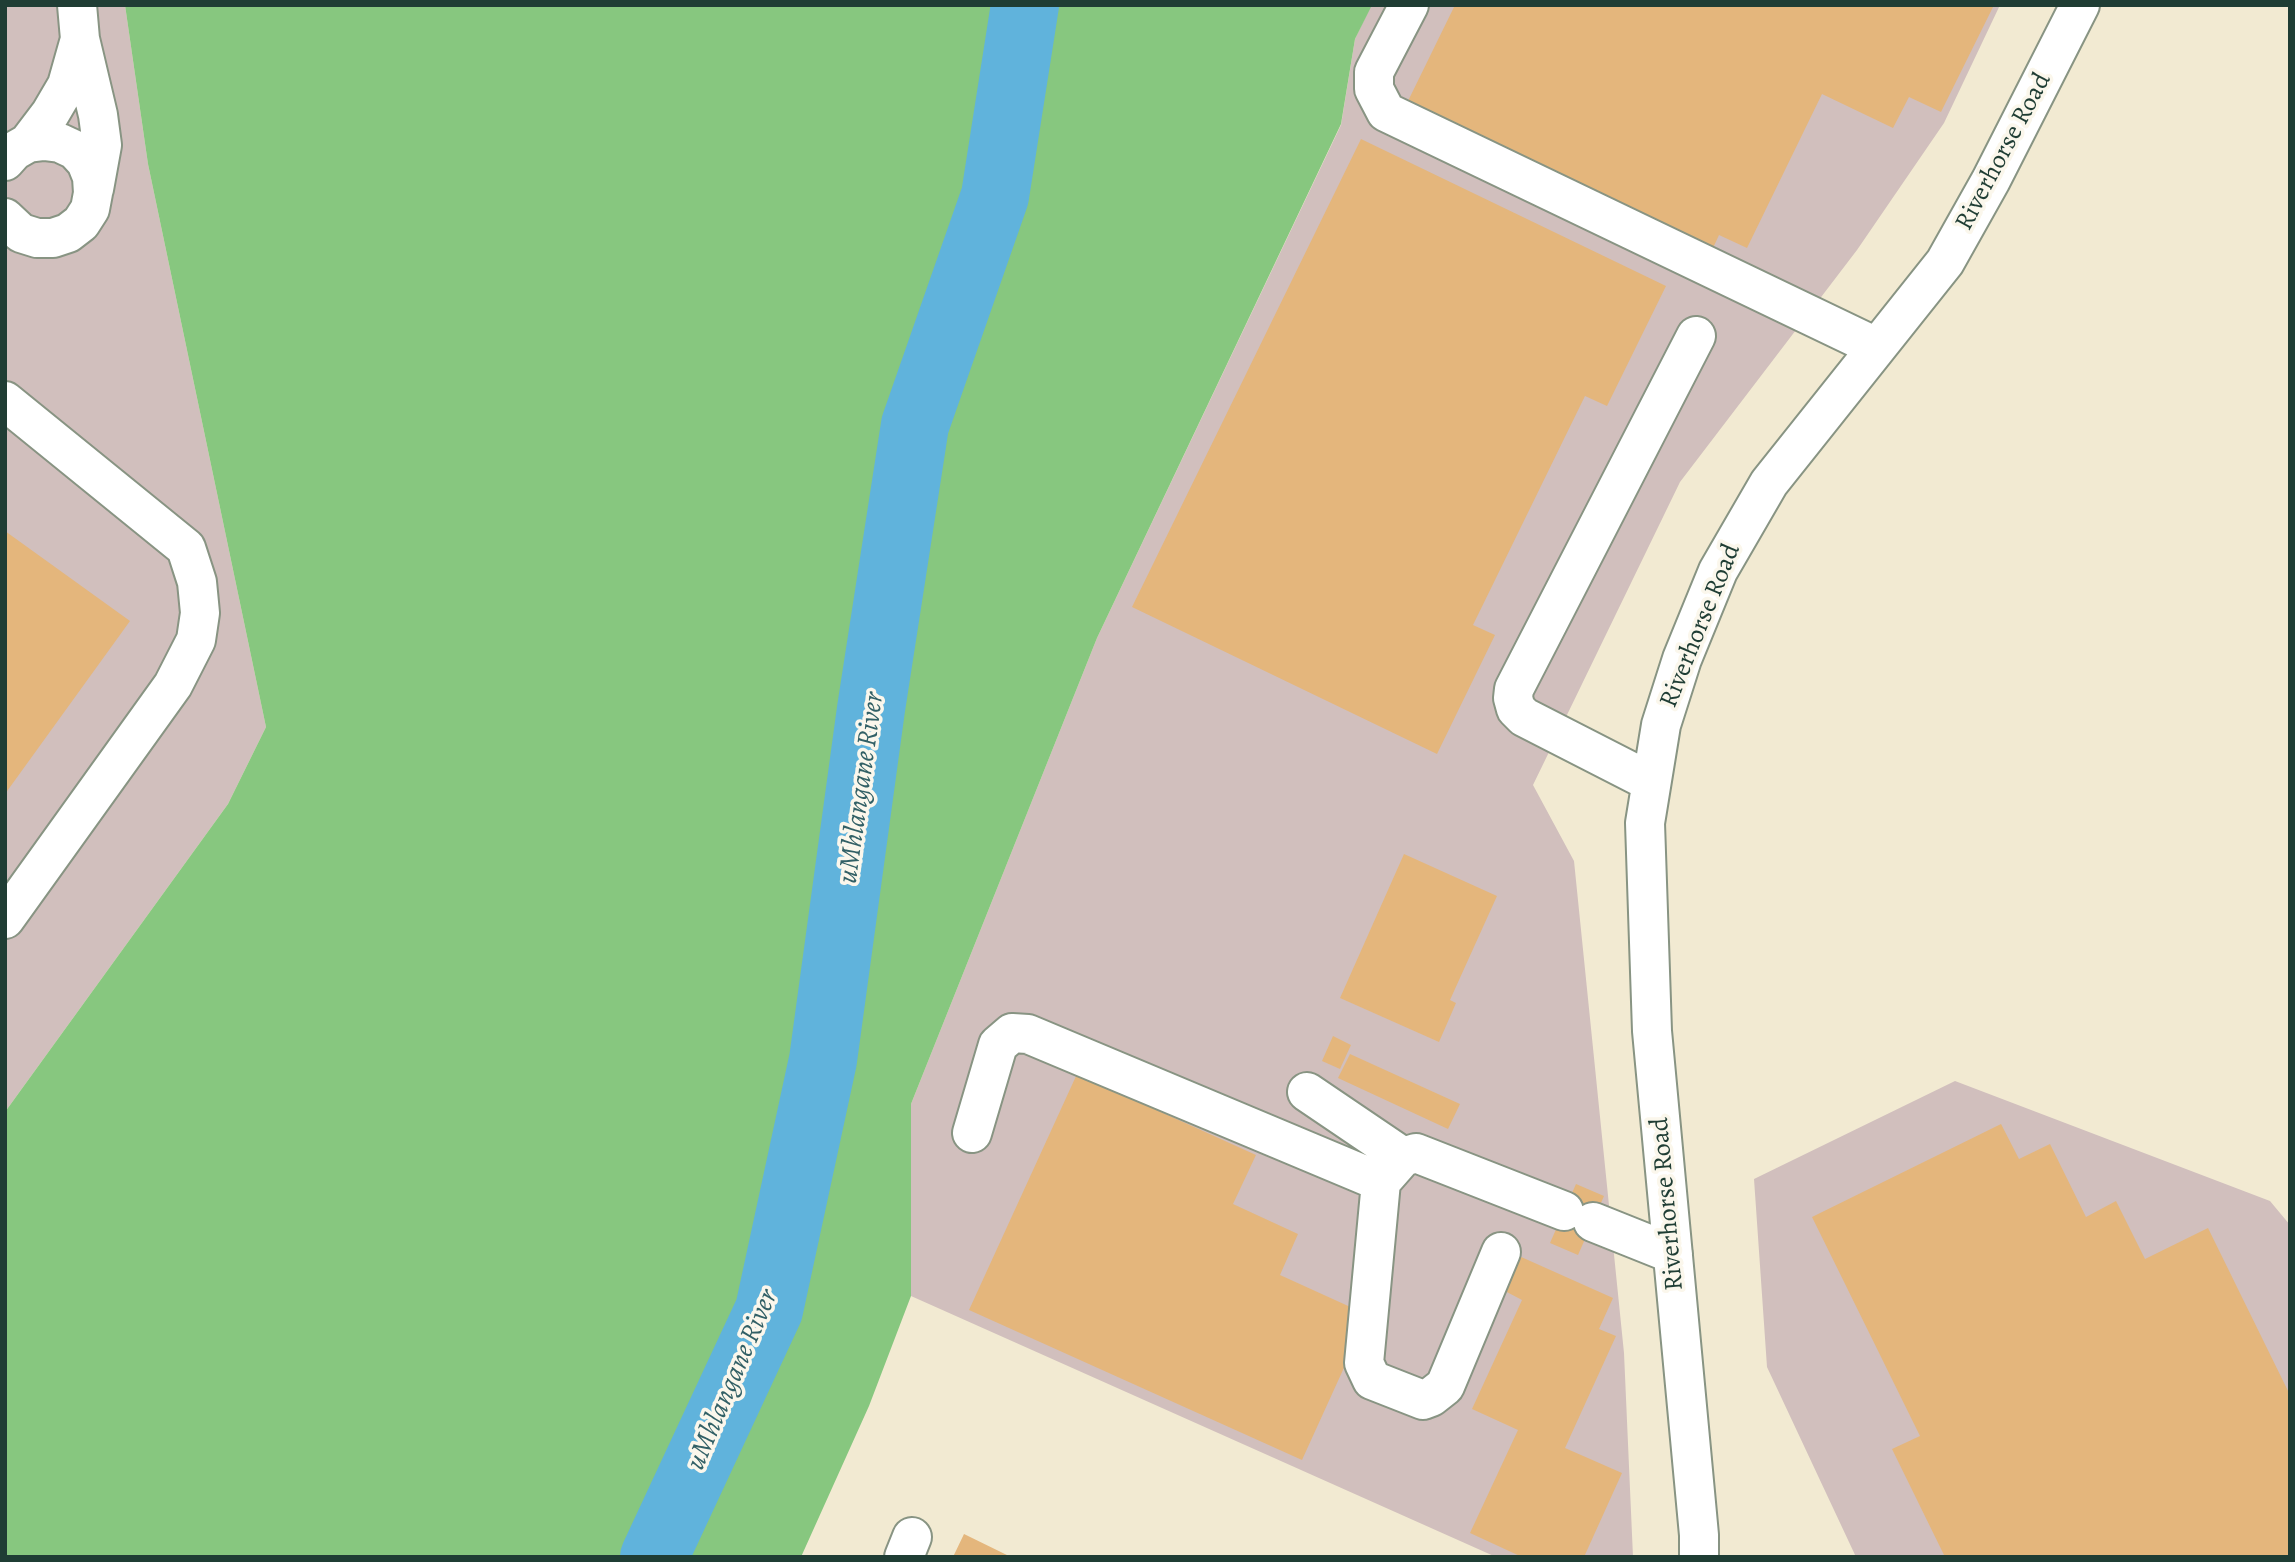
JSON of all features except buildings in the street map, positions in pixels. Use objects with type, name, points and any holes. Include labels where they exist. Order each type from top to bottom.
[{"type":"lane","points":[[1409,5],[1374,72],[1374,89],[1386,113],[1876,347]]},
{"type":"lane","name":"Riverhorse Road","points":[[1699,1557],[1652,1031],[1645,823],[1661,724],[1682,659],[1718,570],[1769,483],[1945,262],[1991,180],[2080,5]]},
{"type":"lane","points":[[17,152],[50,114],[66,85],[79,22]]},
{"type":"lane","points":[[11,229],[37,238],[53,238],[68,233],[81,223],[90,209],[102,145],[79,22]]},
{"type":"lane","points":[[17,152],[52,142],[75,150],[86,162],[93,193]]},
{"type":"lane","points":[[1651,782],[1524,717],[1516,709],[1513,698],[1514,689],[1696,335]]},
{"type":"lane","points":[[5,401],[186,548],[197,583],[200,613],[196,640],[173,685],[5,919]]},
{"type":"lane","points":[[972,1133],[998,1045],[1012,1033],[1028,1034],[1392,1169]]},
{"type":"lane","points":[[1307,1092],[1392,1169]]},
{"type":"lane","points":[[1501,1252],[1445,1386],[1423,1400],[1372,1380],[1364,1363],[1392,1169],[1416,1153],[1673,1254]]},
{"type":"shaded area","points":[[5,5],[125,5],[148,164],[266,727],[228,804],[5,1112]]},
{"type":"shaded area","points":[[1371,5],[2000,5],[1944,123],[1857,250],[1680,482],[1533,785],[1574,861],[1624,1353],[1633,1557],[1496,1557],[911,1296],[911,1104],[1097,638],[1341,125],[1355,39]]},
{"type":"shaded area","points":[[1955,1081],[2270,1201],[2290,1225],[2290,1557],[1856,1557],[1767,1367],[1754,1179]]},
{"type":"green space","points":[[125,5],[1372,5],[1355,39],[1341,124],[1097,638],[911,1104],[911,1296],[869,1406],[801,1557],[5,1557],[5,1112],[228,804],[266,727],[148,164]]},
{"type":"waterway","name":"uMhlangane River","points":[[654,1557],[769,1310],[823,1060],[871,709],[915,425],[995,196],[1025,5]]}]
